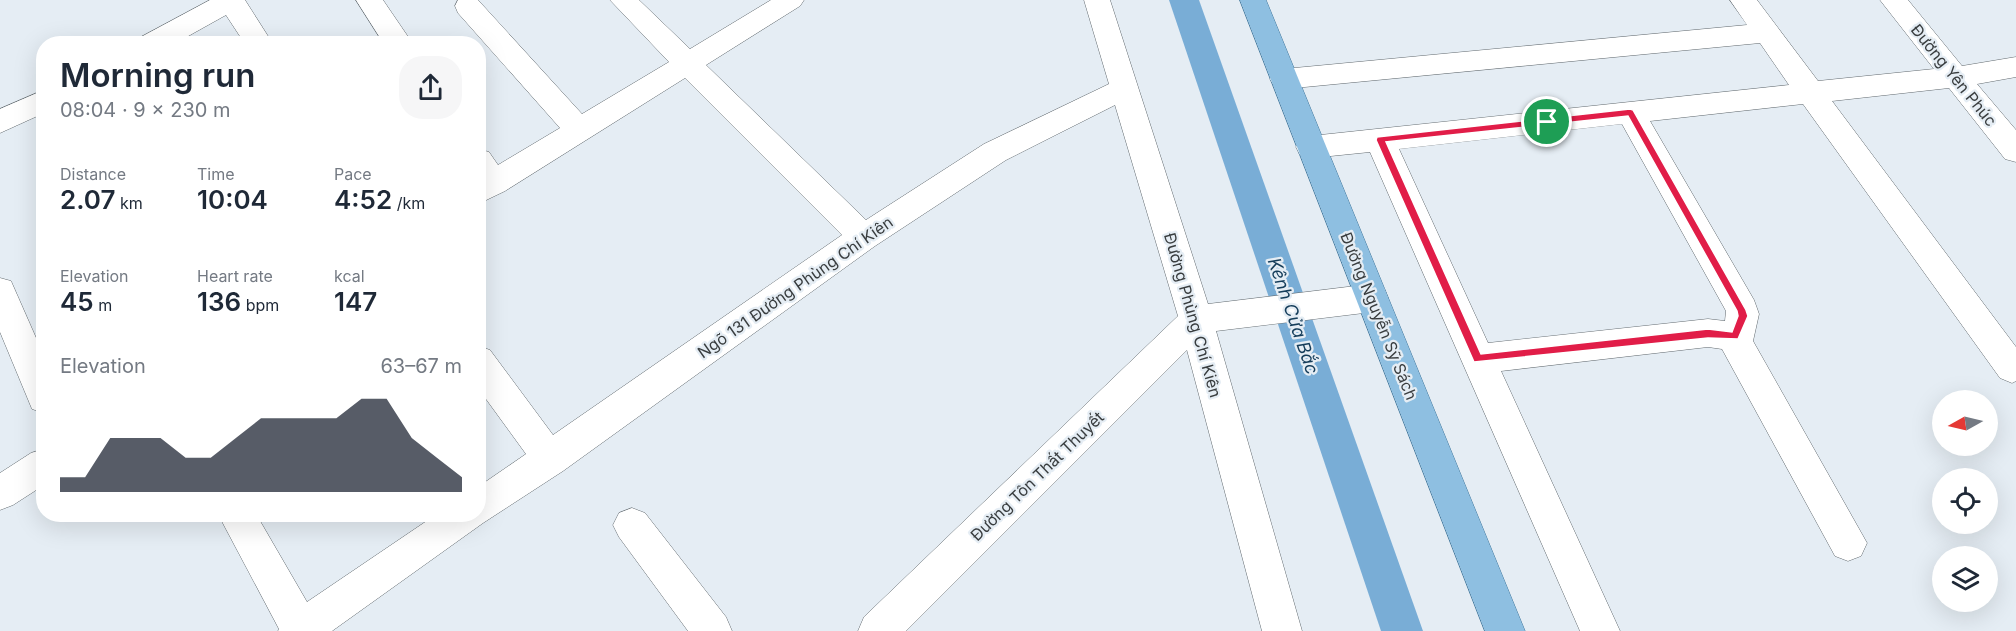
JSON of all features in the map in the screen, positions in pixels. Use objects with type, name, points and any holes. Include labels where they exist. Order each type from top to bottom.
[{"type":"main road","name":"Đường Nguyễn Sỹ Sách","points":[[1253,0],[1505,631]]},
{"type":"street","points":[[166,36],[231,0],[254,36]]},
{"type":"street","points":[[369,0],[394,36]]},
{"type":"street","points":[[623,0],[864,237]]},
{"type":"street","points":[[738,0],[762,19]]},
{"type":"street","points":[[486,177],[580,131],[791,0]]},
{"type":"street","name":"Đường Phùng Chí Kiên","points":[[1097,0],[1125,88],[1210,318],[1282,631]]},
{"type":"street","points":[[1743,0],[2012,368]]},
{"type":"street","name":"Đường Yên Phúc","points":[[1893,0],[2016,151]]},
{"type":"street","points":[[468,6],[580,131]]},
{"type":"street","points":[[1284,79],[1767,33]]},
{"type":"street","points":[[1311,147],[1955,77],[2016,67]]},
{"type":"street","name":"Ngõ 131 Đường Phùng Chí Kiên","points":[[486,503],[864,237],[995,152],[1125,88]]},
{"type":"street","points":[[0,122],[36,104]]},
{"type":"street","points":[[1630,112],[1742,310],[1743,316],[1735,336],[1736,343],[1848,543]]},
{"type":"street","points":[[1380,140],[1600,631]]},
{"type":"street","points":[[0,291],[36,379]]},
{"type":"street","points":[[1210,318],[1372,297]]},
{"type":"street","name":"Đường Tôn Thất Thuyết","points":[[878,631],[1210,318]]},
{"type":"street","points":[[1478,359],[1708,333],[1735,336]]},
{"type":"street","points":[[486,371],[550,459]]},
{"type":"street","points":[[0,493],[36,470]]},
{"type":"street","points":[[240,522],[300,630],[457,522]]},
{"type":"street","points":[[632,525],[712,631]]},
{"type":"waterway","name":"Kênh Cửa Bắc","points":[[1184,0],[1402,631]]},
{"type":"route","points":[[1630,112],[1742,310],[1743,316],[1735,336],[1708,333],[1478,359],[1380,140],[1547,122],[1630,112]]}]
